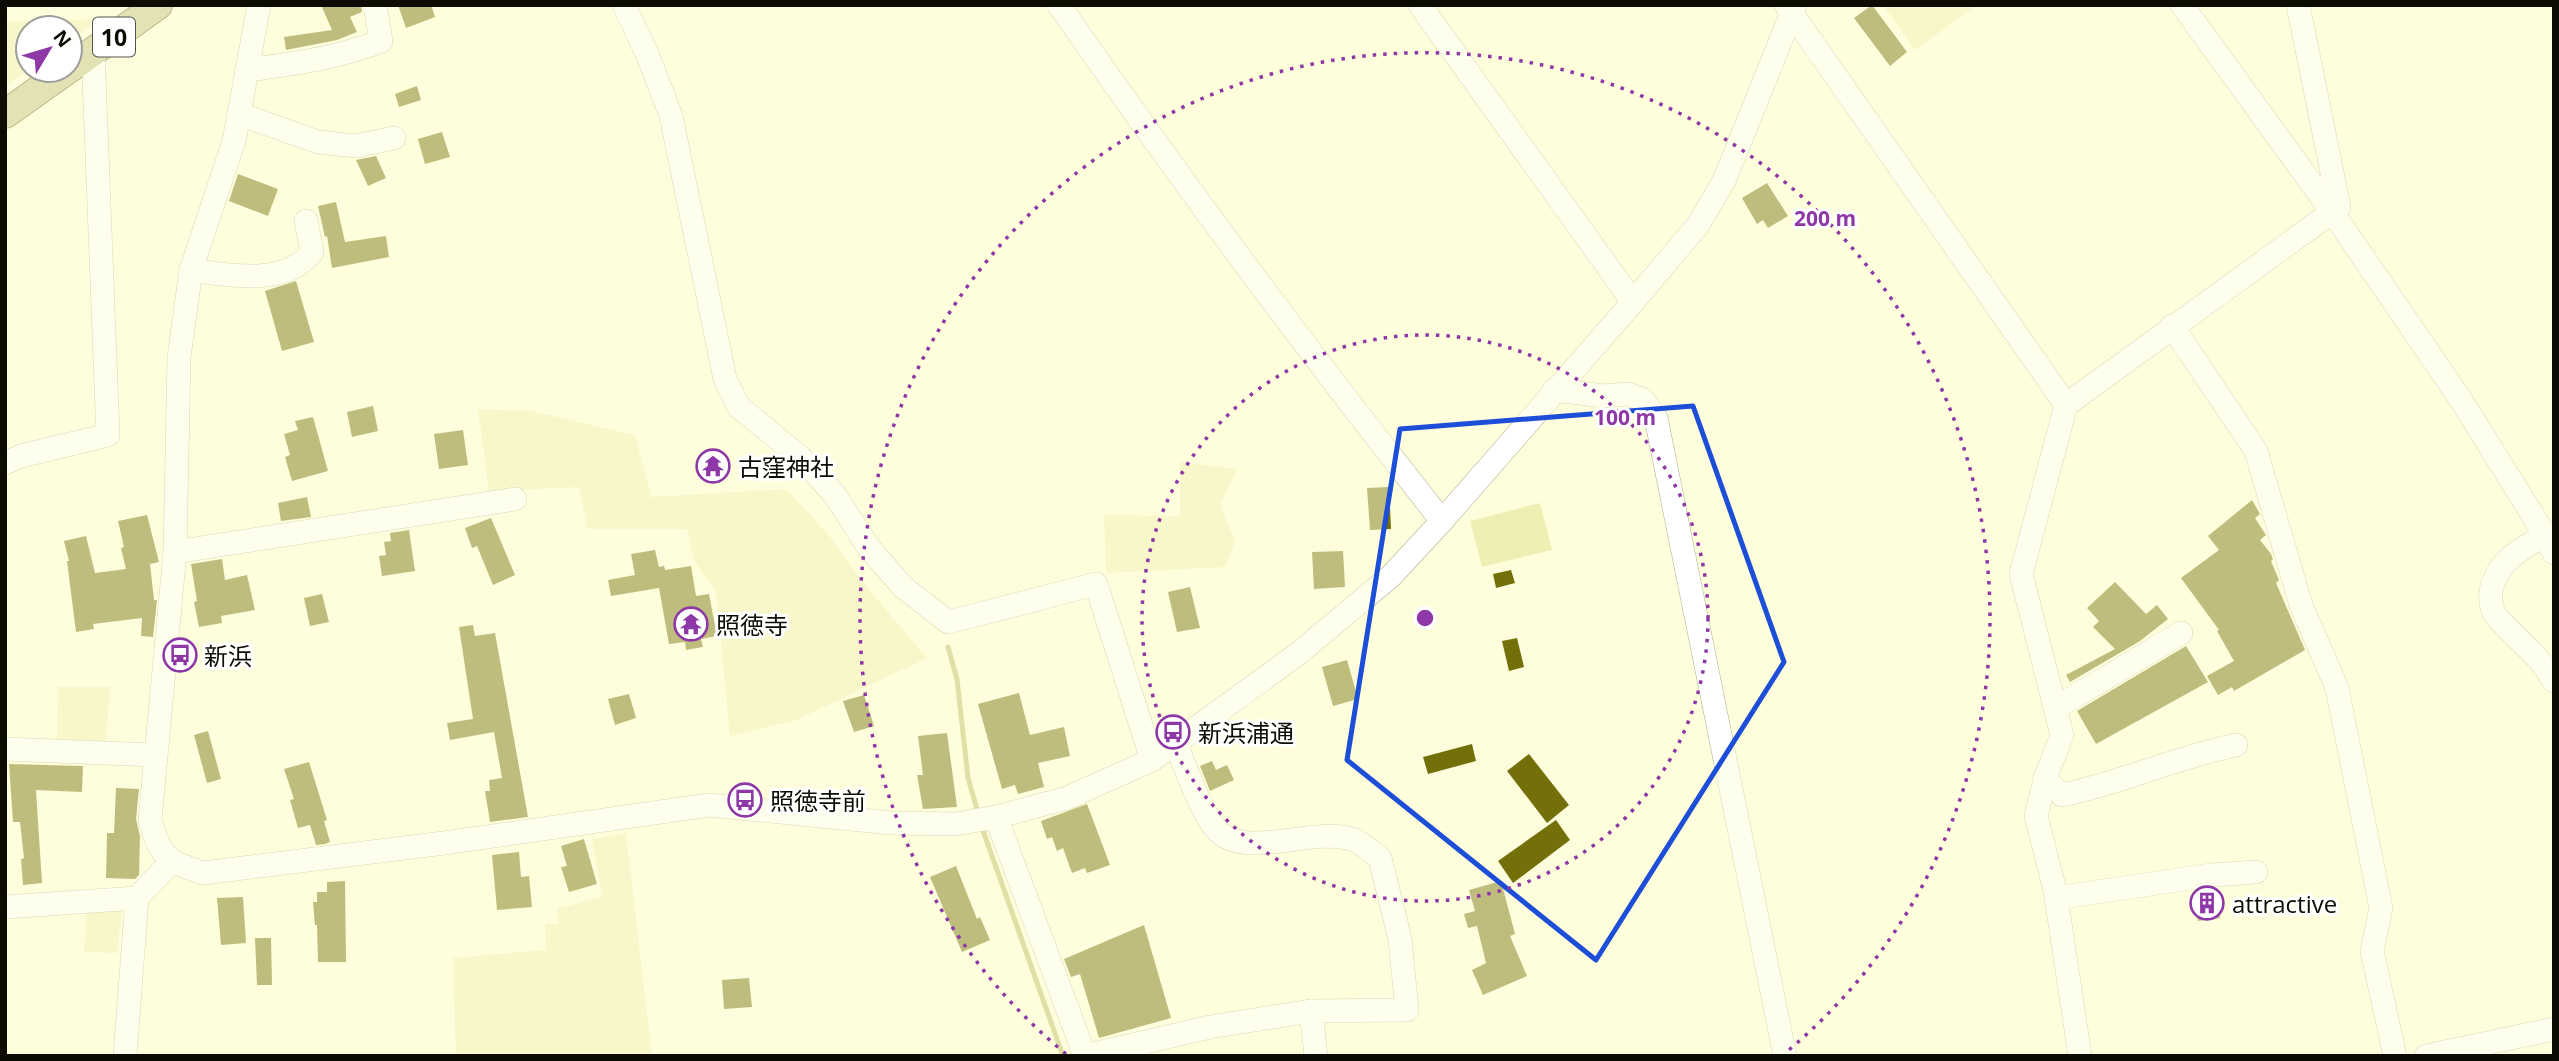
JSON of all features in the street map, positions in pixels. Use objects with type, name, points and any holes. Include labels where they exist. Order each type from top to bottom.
[{"type":"main road","name":"10","points":[[84,58],[158,5]]},
{"type":"main road","name":"10","points":[[5,114],[48,84]]},
{"type":"street","points":[[258,5],[234,141],[191,270],[180,357],[175,552],[150,820],[158,846],[171,862],[203,873],[444,843],[709,805],[891,823],[965,823],[1067,798],[1152,760],[1299,653],[1391,576],[1633,302],[1698,225],[1724,181],[1791,8]]},
{"type":"street","points":[[247,70],[357,51],[381,41],[375,5]]},
{"type":"street","points":[[624,5],[671,116],[725,379],[739,407],[800,457],[835,495],[869,548],[903,587],[948,622],[1096,584],[1152,760]]},
{"type":"street","points":[[1059,5],[1167,158],[1364,422],[1442,521]]},
{"type":"street","points":[[1420,5],[1633,302]]},
{"type":"street","points":[[2182,5],[2333,213],[2461,400],[2549,544],[2511,555],[2494,578],[2490,599],[2494,615],[2545,665],[2554,681]]},
{"type":"street","points":[[2080,1056],[2056,898],[2036,816],[2045,779],[2062,735],[2021,574],[2066,405],[2339,207],[2298,5]]},
{"type":"street","points":[[1791,8],[2066,405]]},
{"type":"street","points":[[5,463],[21,456],[108,435],[93,51]]},
{"type":"street","points":[[239,114],[318,142],[356,146],[394,138]]},
{"type":"street","points":[[191,270],[248,277],[282,271],[304,262],[313,252],[306,221]]},
{"type":"street","points":[[2172,327],[2256,451],[2301,605],[2337,688],[2381,908],[2372,951],[2395,1056]]},
{"type":"street","points":[[1555,390],[1604,396],[1628,394],[1643,400],[1656,418],[1785,1056]]},
{"type":"street","points":[[175,552],[515,499]]},
{"type":"street","points":[[2055,708],[2181,633]]},
{"type":"street","points":[[992,818],[1085,1056],[1210,1027],[1311,1011],[1407,1010],[1401,939],[1380,858],[1352,838],[1328,834],[1235,842],[1219,832],[1203,806],[1175,741]]},
{"type":"street","points":[[2045,779],[2062,795],[2090,789],[2199,752],[2236,745]]},
{"type":"street","points":[[5,748],[155,755]]},
{"type":"street","points":[[125,1056],[137,898],[171,862]]},
{"type":"street","points":[[2056,898],[2211,875],[2256,872]]},
{"type":"street","points":[[5,907],[137,898]]},
{"type":"street","points":[[1311,1011],[1316,1056]]},
{"type":"street","points":[[2426,1056],[2554,1029]]},
{"type":"highlighted area","points":[[1693,406],[1784,662],[1596,960],[1347,760],[1400,429]]},
{"type":"green space","points":[[1883,5],[1977,5],[1915,50]]},
{"type":"green space","points":[[84,19],[99,19],[84,30]]},
{"type":"green space","points":[[5,22],[14,22],[14,80],[5,86]]},
{"type":"green space","points":[[478,409],[531,411],[635,435],[651,497],[786,489],[828,534],[865,585],[927,658],[796,720],[730,736],[716,592],[694,561],[687,529],[588,529],[579,487],[489,491]]},
{"type":"green space","points":[[1180,462],[1237,469],[1220,506],[1235,541],[1225,567],[1106,573],[1104,515],[1180,516]]},
{"type":"green space","points":[[1540,503],[1552,550],[1482,567],[1470,521]]},
{"type":"green space","points":[[58,687],[110,687],[106,741],[57,739]]},
{"type":"green space","points":[[626,833],[652,1056],[456,1056],[453,958],[546,950],[545,924],[559,924],[557,909],[602,897],[592,839]]},
{"type":"green space","points":[[123,901],[117,953],[84,952],[87,906]]},
{"type":"building","points":[[321,5],[361,5],[362,12],[350,17],[357,32],[337,40],[286,50],[284,37],[332,30]]},
{"type":"building","points":[[398,5],[431,5],[435,17],[406,28]]},
{"type":"building","points":[[1872,5],[1907,52],[1890,66],[1854,18]]},
{"type":"building","points":[[417,86],[421,100],[399,107],[395,94]]},
{"type":"building","points":[[442,132],[450,157],[425,164],[418,139]]},
{"type":"building","points":[[376,156],[386,178],[368,186],[356,160]]},
{"type":"building","points":[[238,174],[278,189],[268,216],[229,201]]},
{"type":"building","points":[[1767,183],[1788,216],[1768,228],[1763,220],[1757,224],[1742,198]]},
{"type":"building","points":[[336,202],[345,242],[386,236],[389,257],[332,268],[327,236],[325,237],[318,206]]},
{"type":"building","points":[[296,281],[314,342],[282,351],[265,291]]},
{"type":"building","points":[[373,406],[378,431],[352,437],[347,412]]},
{"type":"building","points":[[313,417],[328,471],[292,481],[285,457],[290,455],[284,434],[298,430],[295,421]]},
{"type":"building","points":[[463,430],[468,465],[439,469],[434,434]]},
{"type":"building","points":[[1389,487],[1391,529],[1370,530],[1367,488]]},
{"type":"building","points":[[307,497],[311,517],[281,521],[278,503]]},
{"type":"building","points":[[2252,500],[2260,514],[2255,518],[2266,535],[2260,540],[2271,554],[2279,580],[2276,583],[2305,650],[2234,691],[2232,687],[2218,695],[2207,676],[2234,661],[2217,631],[2219,630],[2181,578],[2219,550],[2208,536]]},
{"type":"building","points":[[147,515],[159,562],[150,564],[154,600],[157,600],[153,637],[141,636],[142,618],[93,624],[94,629],[76,632],[69,561],[64,541],[86,536],[95,573],[126,569],[118,521]]},
{"type":"building","points":[[491,518],[515,575],[493,585],[477,546],[472,548],[465,528]]},
{"type":"building","points":[[409,530],[415,571],[382,576],[379,556],[386,555],[384,542],[391,541],[390,533]]},
{"type":"building","points":[[655,550],[659,567],[664,566],[665,570],[691,566],[696,596],[709,594],[717,636],[701,639],[703,647],[686,650],[685,642],[669,644],[659,588],[611,596],[608,580],[635,575],[631,554]]},
{"type":"building","points":[[1343,551],[1345,587],[1314,589],[1312,552]]},
{"type":"building","points":[[222,559],[225,580],[247,575],[255,610],[221,616],[222,623],[199,627],[191,564]]},
{"type":"building","points":[[1511,570],[1515,583],[1496,588],[1493,574]]},
{"type":"building","points":[[2115,582],[2146,614],[2157,605],[2168,619],[2140,641],[2070,682],[2066,675],[2115,649],[2093,627],[2099,621],[2087,608]]},
{"type":"building","points":[[1190,587],[1200,628],[1177,632],[1168,592]]},
{"type":"building","points":[[322,594],[329,622],[310,626],[304,598]]},
{"type":"building","points":[[473,625],[475,636],[495,633],[528,817],[490,822],[485,791],[490,791],[489,780],[502,778],[494,732],[450,740],[447,723],[473,719],[459,627]]},
{"type":"building","points":[[1517,638],[1524,667],[1509,671],[1502,641]]},
{"type":"building","points":[[2186,646],[2208,682],[2096,744],[2077,711]]},
{"type":"building","points":[[1347,660],[1358,699],[1333,706],[1322,667]]},
{"type":"building","points":[[1019,693],[1030,735],[1064,727],[1070,756],[1038,763],[1044,787],[1018,794],[1015,785],[1002,789],[978,704]]},
{"type":"building","points":[[629,694],[636,718],[615,725],[608,699]]},
{"type":"building","points":[[864,695],[874,726],[854,732],[843,701]]},
{"type":"building","points":[[208,731],[221,779],[207,783],[194,735]]},
{"type":"building","points":[[947,733],[957,807],[923,809],[917,775],[923,775],[918,736]]},
{"type":"building","points":[[1472,744],[1476,761],[1428,774],[1423,757]]},
{"type":"building","points":[[1529,754],[1569,805],[1547,823],[1507,771]]},
{"type":"building","points":[[1212,761],[1216,770],[1227,765],[1234,780],[1210,791],[1200,766]]},
{"type":"building","points":[[309,762],[327,820],[324,821],[330,842],[325,844],[316,845],[310,825],[298,828],[290,800],[294,799],[284,769]]},
{"type":"building","points":[[9,764],[83,766],[82,792],[36,790],[42,883],[23,885],[21,859],[24,858],[20,822],[13,822]]},
{"type":"building","points":[[116,788],[139,789],[136,819],[140,836],[139,875],[135,879],[106,878],[107,833],[114,833]]},
{"type":"building","points":[[1087,804],[1110,865],[1087,873],[1085,868],[1072,873],[1063,848],[1057,851],[1052,837],[1047,839],[1041,821]]},
{"type":"building","points":[[1556,820],[1570,840],[1513,883],[1498,861]]},
{"type":"building","points":[[584,839],[597,884],[569,892],[561,867],[567,866],[561,846]]},
{"type":"building","points":[[519,852],[521,877],[529,876],[532,907],[497,910],[492,855]]},
{"type":"building","points":[[956,866],[977,919],[980,917],[990,940],[962,952],[930,877]]},
{"type":"building","points":[[345,881],[346,962],[318,962],[313,902],[317,902],[317,892],[327,892],[327,882]]},
{"type":"building","points":[[1501,881],[1515,934],[1510,936],[1527,976],[1483,995],[1472,970],[1486,963],[1477,926],[1468,928],[1464,914],[1475,911],[1469,890]]},
{"type":"building","name":"attractive","points":[[2216,889],[2220,918],[2198,921],[2193,892]]},
{"type":"building","points":[[243,897],[246,943],[221,945],[217,898]]},
{"type":"building","points":[[1144,925],[1171,1018],[1099,1038],[1080,974],[1071,977],[1064,959]]},
{"type":"building","points":[[255,938],[271,938],[272,985],[257,985]]},
{"type":"building","points":[[749,978],[752,1007],[724,1009],[722,980]]},
{"type":"waterway","points":[[948,647],[957,679],[968,778],[979,816]]},
{"type":"waterway","points":[[981,825],[1063,1056]]},
{"type":"place","name":"古窪神社","points":[[713,466]]},
{"type":"place","name":"照徳寺","points":[[691,624]]},
{"type":"place","name":"新浜","points":[[180,655]]},
{"type":"place","name":"新浜浦通","points":[[1173,732]]},
{"type":"place","name":"照徳寺前","points":[[745,800]]},
{"type":"place","name":"attractive","points":[[2207,903]]}]
